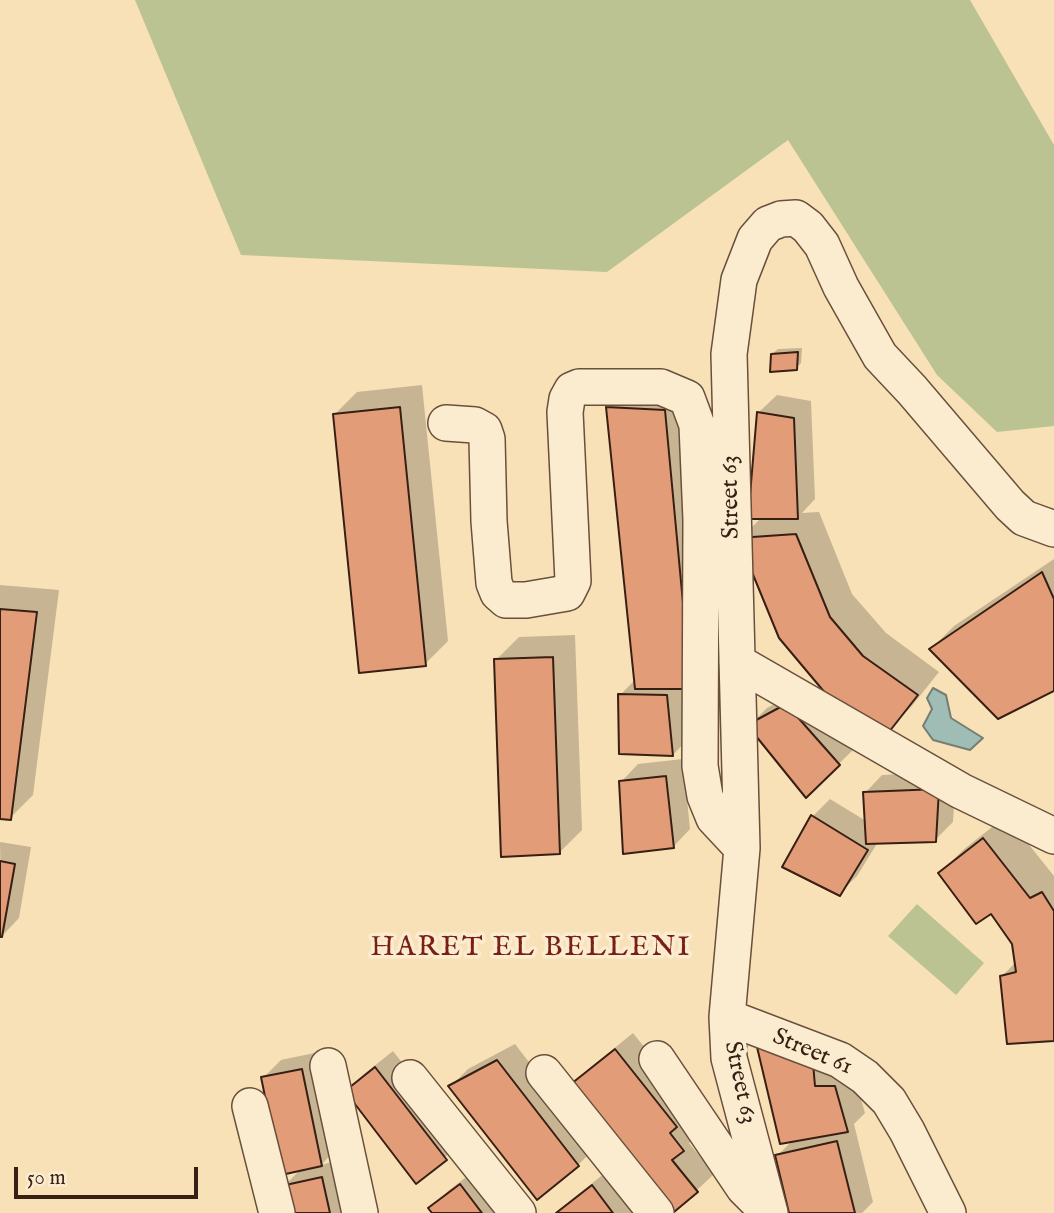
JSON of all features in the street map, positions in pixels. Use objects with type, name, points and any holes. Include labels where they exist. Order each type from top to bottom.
[{"type":"street","name":"Street 63","points":[[770,1213],[729,1058],[727,1017],[742,848],[729,354],[739,280],[755,239],[768,224],[796,218],[808,227],[822,245],[841,287],[880,356],[1010,505],[1024,518],[1054,529]]},
{"type":"street","points":[[446,423],[479,426],[484,430],[487,439],[489,521],[498,593],[506,600],[538,599],[567,593],[573,581],[565,411],[572,390],[579,387],[661,387],[687,398],[697,425],[701,520],[700,766],[705,796],[714,818],[742,848]]},
{"type":"street","points":[[737,662],[961,790],[1054,836]]},
{"type":"street","name":"Street 61","points":[[727,1017],[840,1060],[865,1077],[889,1101],[948,1213]]},
{"type":"street","points":[[657,1059],[744,1188],[770,1213]]},
{"type":"street","points":[[328,1066],[360,1213]]},
{"type":"street","points":[[544,1073],[656,1213]]},
{"type":"street","points":[[410,1078],[518,1213]]},
{"type":"street","points":[[250,1106],[278,1213]]},
{"type":"green space","points":[[135,0],[970,0],[1054,145],[1054,426],[997,432],[937,375],[788,140],[607,272],[241,255]]},
{"type":"green space","points":[[917,904],[984,963],[956,995],[888,936]]},
{"type":"water","points":[[933,688],[946,695],[951,718],[983,738],[970,750],[933,740],[923,726],[932,709],[927,698]]},
{"type":"building","points":[[798,352],[797,370],[770,372],[771,354]]},
{"type":"building","points":[[400,407],[426,666],[359,673],[333,414]]},
{"type":"building","points":[[606,407],[665,410],[691,689],[635,689]]},
{"type":"building","points":[[757,412],[794,418],[798,519],[748,519]]},
{"type":"building","points":[[796,534],[830,617],[863,656],[918,695],[889,732],[826,694],[779,638],[738,538]]},
{"type":"building","points":[[1042,572],[1054,599],[1054,691],[998,719],[929,649]]},
{"type":"building","points":[[0,609],[37,612],[11,820],[0,819]]},
{"type":"building","points":[[553,657],[560,854],[501,857],[494,659]]},
{"type":"building","points":[[618,694],[667,695],[673,756],[619,754]]},
{"type":"building","points":[[786,704],[840,765],[806,798],[747,725]]},
{"type":"building","points":[[666,776],[674,848],[623,854],[619,781]]},
{"type":"building","points":[[939,789],[936,842],[866,844],[863,792]]},
{"type":"building","points":[[811,815],[868,850],[840,896],[782,867]]},
{"type":"building","points":[[983,838],[1030,898],[1042,892],[1054,911],[1054,1041],[1007,1044],[1000,976],[1016,972],[1012,944],[991,914],[976,924],[938,873]]},
{"type":"building","points":[[0,861],[15,864],[2,937],[0,937]]},
{"type":"building","points":[[757,1047],[813,1063],[815,1086],[835,1086],[848,1132],[780,1144]]},
{"type":"building","points":[[615,1049],[677,1127],[670,1133],[684,1151],[672,1160],[698,1192],[674,1212],[571,1084]]},
{"type":"building","points":[[497,1060],[579,1166],[537,1200],[448,1086]]},
{"type":"building","points":[[375,1067],[447,1160],[416,1184],[345,1091]]},
{"type":"building","points":[[302,1069],[322,1166],[281,1175],[261,1077]]},
{"type":"building","points":[[837,1141],[855,1213],[789,1213],[775,1155]]},
{"type":"building","points":[[322,1177],[330,1213],[287,1213],[281,1186]]},
{"type":"building","points":[[460,1184],[482,1213],[432,1213],[428,1208]]},
{"type":"building","points":[[592,1185],[613,1213],[556,1213]]},
{"type":"district","name":"HARET EL BELLENI","points":[[531,949]]}]
